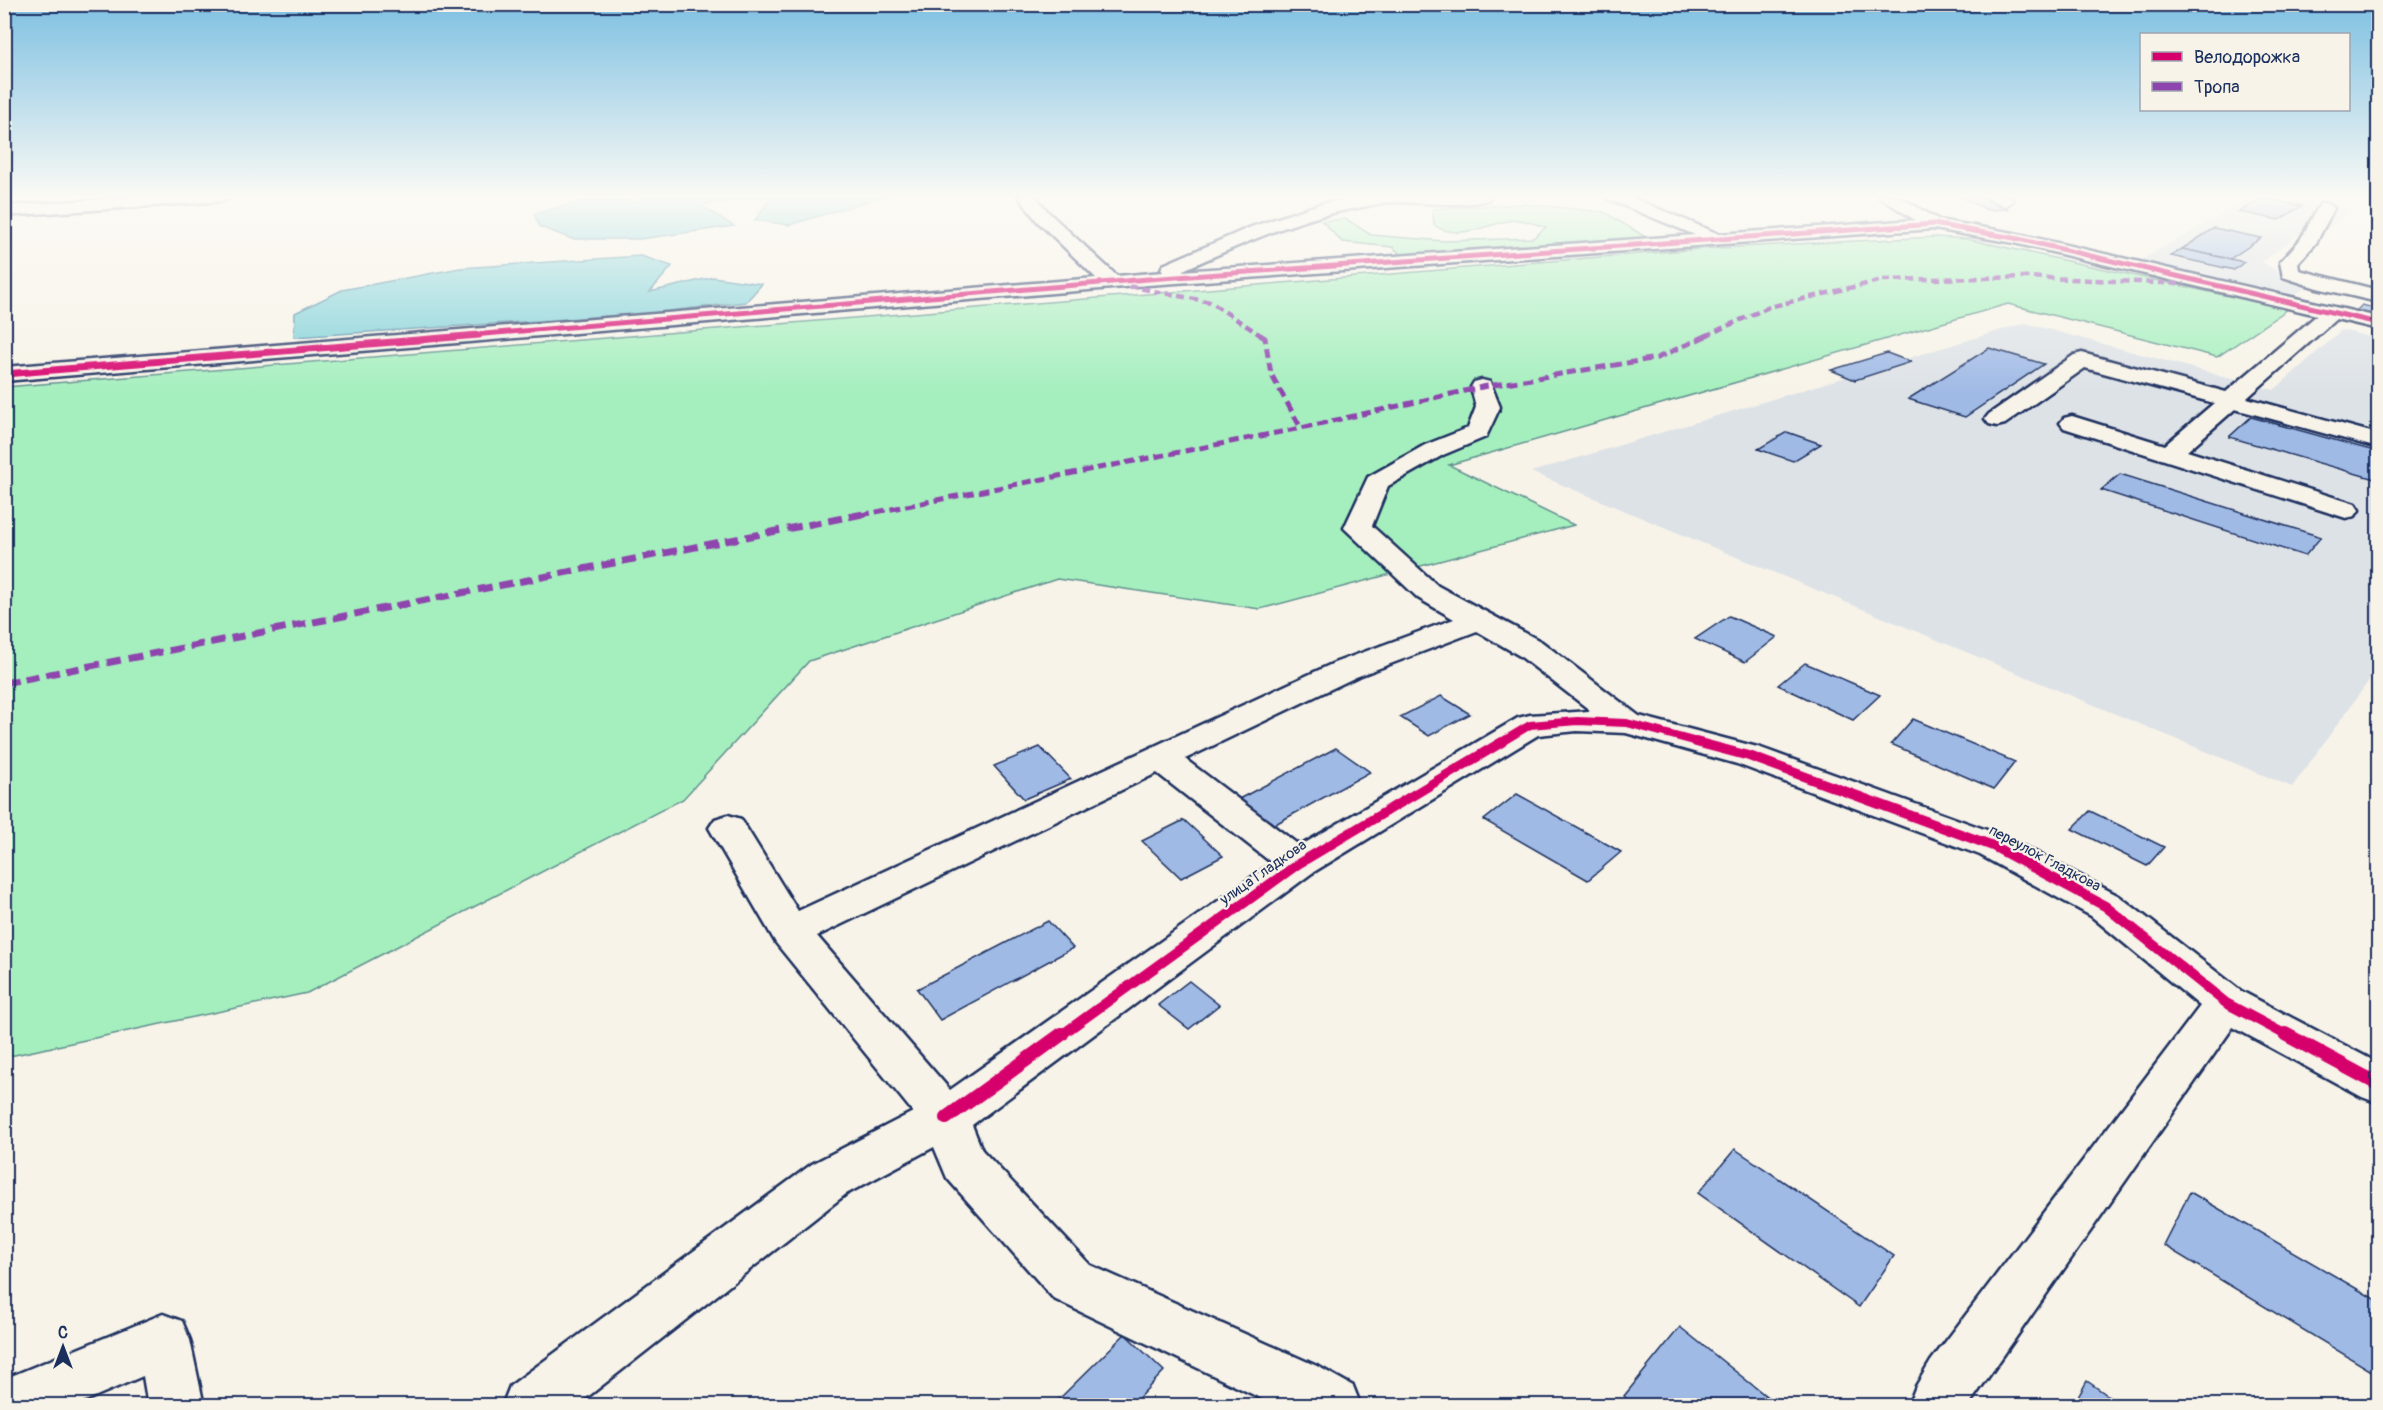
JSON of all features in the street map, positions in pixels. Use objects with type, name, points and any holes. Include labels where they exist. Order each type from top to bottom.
[{"type":"street","points":[[1091,262],[1112,282]]},
{"type":"street","points":[[1148,279],[1187,262]]},
{"type":"street","points":[[4,375],[1148,279],[1394,262]]},
{"type":"street","points":[[2116,262],[2379,323]]},
{"type":"street","points":[[2178,262],[2243,276],[2290,273],[2324,284],[2379,296]]},
{"type":"street","points":[[2289,262],[2290,273]]},
{"type":"street","points":[[2169,454],[2229,399],[2332,312]]},
{"type":"street","points":[[1997,419],[2082,360],[2379,441]]},
{"type":"street","points":[[1482,387],[1488,407],[1478,432],[1434,450],[1377,483],[1358,528],[1428,592],[1531,649],[1627,723]]},
{"type":"street","points":[[2072,423],[2346,510]]},
{"type":"street","points":[[790,932],[1345,670],[1479,620]]},
{"type":"street","name":"улица Гладкова","points":[[530,1406],[829,1179],[946,1118],[1298,864],[1530,725],[1577,721],[1627,723]]},
{"type":"street","name":"переулок Гладкова","points":[[1627,723],[1749,756],[1993,846],[2104,906],[2226,1004],[2379,1084]]},
{"type":"street","points":[[1160,758],[1298,864]]},
{"type":"street","points":[[728,828],[790,932],[946,1118],[964,1163],[1072,1282],[1299,1387],[1333,1406]]},
{"type":"street","points":[[1936,1406],[1951,1381],[2226,1004]]},
{"type":"street","points":[[6,1406],[163,1340],[176,1406]]},
{"type":"shaded area","points":[[2143,262],[2262,262],[2286,276],[2284,279],[2310,285],[2293,296]]},
{"type":"shaded area","points":[[2025,323],[2274,390],[2342,330],[2378,339],[2378,668],[2292,787],[1531,472]]},
{"type":"green space","points":[[1542,262],[2072,262],[2288,309],[2217,357],[2008,304],[1449,465],[1574,525],[1260,609],[1057,579],[809,661],[683,799],[307,993],[5,1057],[5,387]]},
{"type":"water","points":[[554,262],[659,262],[672,266],[650,292],[713,277],[762,284],[746,302],[643,314],[294,337],[295,313],[342,290],[460,268]]},
{"type":"building","points":[[2197,262],[2244,262],[2234,270]]},
{"type":"building","points":[[2362,305],[2378,309],[2378,316],[2356,311]]},
{"type":"building","points":[[1989,348],[2044,364],[1965,417],[1908,399]]},
{"type":"building","points":[[1887,353],[1911,362],[1855,380],[1831,370]]},
{"type":"building","points":[[2251,417],[2378,452],[2378,480],[2229,437]]},
{"type":"building","points":[[1787,432],[1821,444],[1793,461],[1758,449]]},
{"type":"building","points":[[2120,474],[2321,537],[2305,556],[2101,490]]},
{"type":"building","points":[[1729,616],[1777,637],[1745,662],[1695,639]]},
{"type":"building","points":[[1805,663],[1880,695],[1853,720],[1778,685]]},
{"type":"building","points":[[1441,696],[1470,714],[1429,736],[1400,717]]},
{"type":"building","points":[[1913,719],[2015,762],[1994,789],[1891,744]]},
{"type":"building","points":[[1040,747],[1071,779],[1024,799],[994,766]]},
{"type":"building","points":[[1336,748],[1370,772],[1270,827],[1237,800]]},
{"type":"building","points":[[1517,794],[1621,852],[1588,880],[1484,820]]},
{"type":"building","points":[[2090,811],[2164,847],[2147,866],[2072,829]]},
{"type":"building","points":[[1184,820],[1223,856],[1181,878],[1142,841]]},
{"type":"building","points":[[1048,921],[1073,948],[940,1020],[917,989]]},
{"type":"building","points":[[1189,981],[1219,1005],[1189,1029],[1158,1005]]},
{"type":"building","points":[[1735,1149],[1894,1256],[1859,1307],[1698,1193]]},
{"type":"building","points":[[2190,1192],[2378,1301],[2378,1375],[2163,1245]]},
{"type":"building","points":[[1680,1327],[1776,1404],[1775,1406],[1635,1406],[1624,1396]]},
{"type":"building","points":[[1125,1334],[1164,1371],[1131,1406],[1052,1406]]},
{"type":"building","points":[[2087,1381],[2123,1406],[2073,1406]]},
{"type":"marked path","points":[[4,683],[1301,428],[1482,387],[1657,358],[1769,307],[1883,280],[2026,277],[2184,284]]},
{"type":"marked path","points":[[1129,286],[1210,302],[1265,338],[1271,374],[1301,428]]},
{"type":"cycle path","points":[[4,374],[1148,279],[1394,262]]},
{"type":"cycle path","points":[[2116,262],[2378,323]]},
{"type":"cycle path","points":[[946,1118],[1298,864],[1530,725],[1577,721],[1627,723],[1749,756],[1993,846],[2105,906],[2226,1003],[2378,1084]]}]
